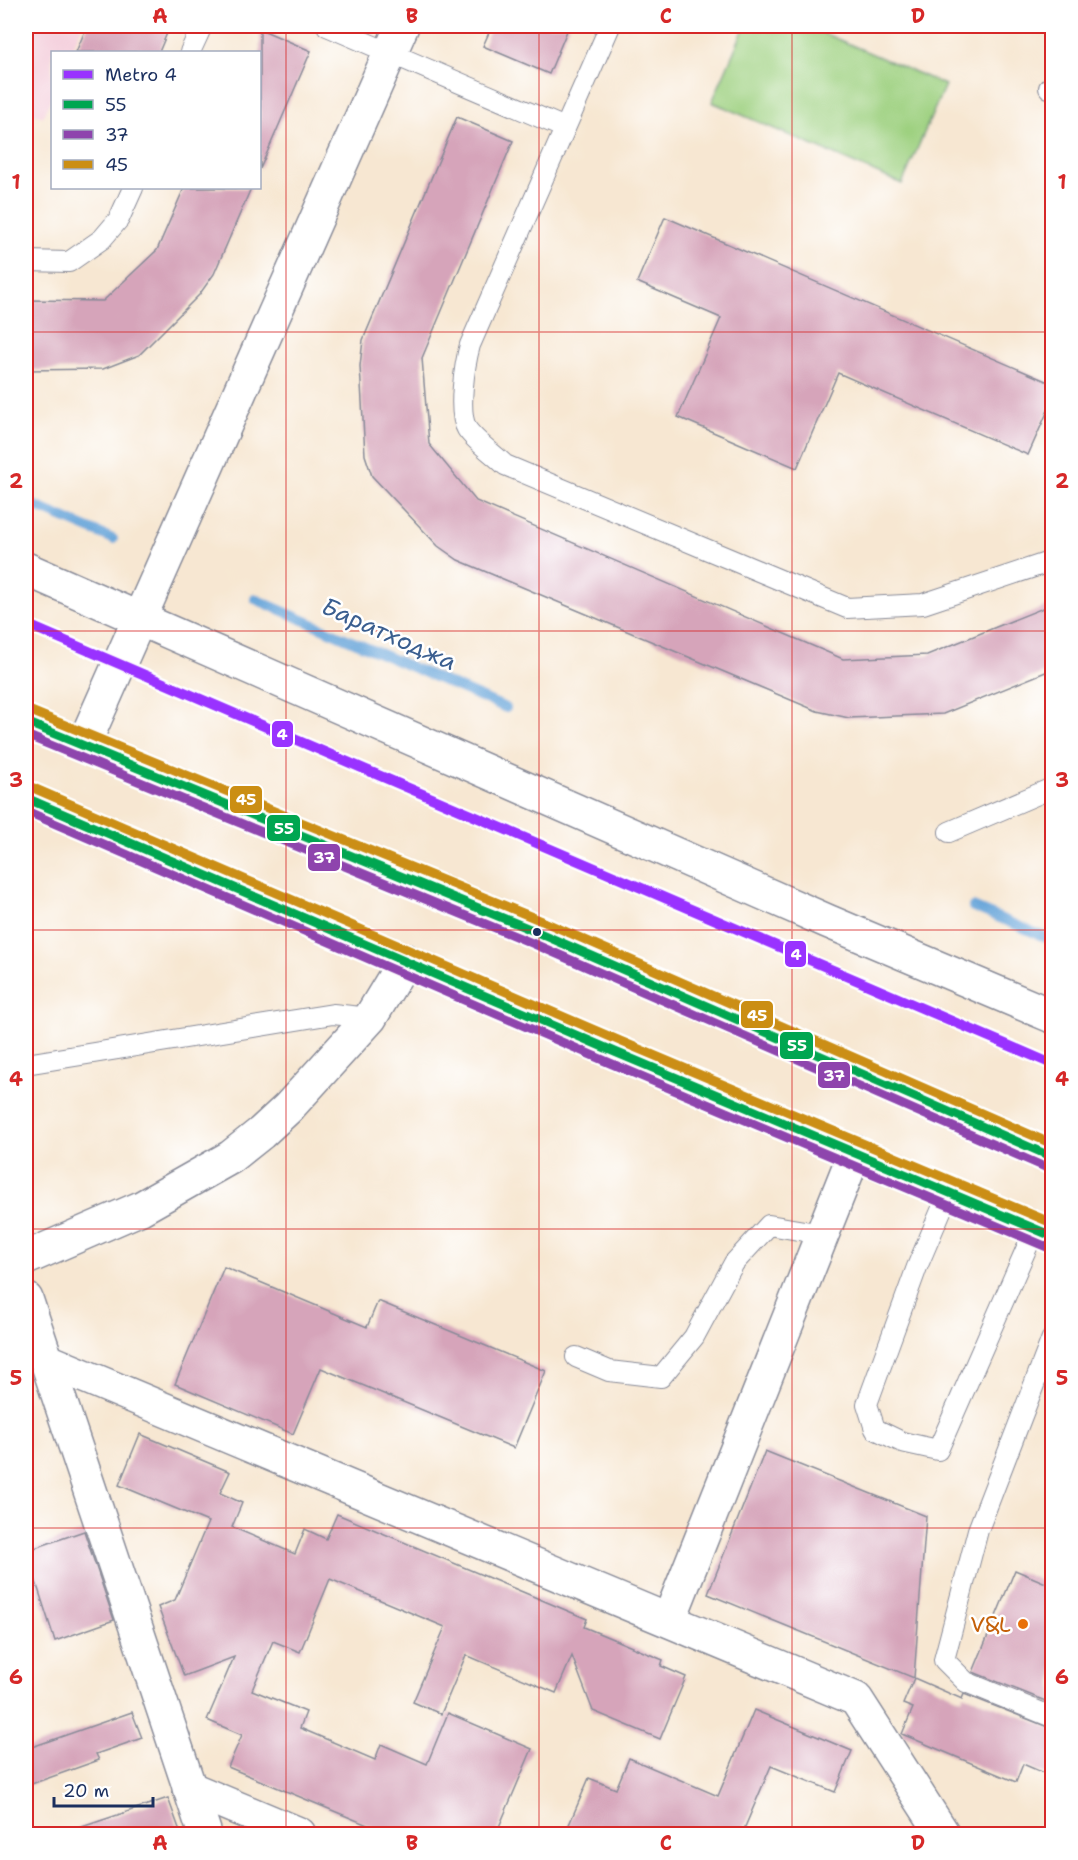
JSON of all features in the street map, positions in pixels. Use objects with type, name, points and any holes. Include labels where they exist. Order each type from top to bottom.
[{"type":"main road","points":[[83,746],[396,39]]},
{"type":"main road","points":[[26,569],[827,921],[1053,1016]]},
{"type":"main road","points":[[26,722],[570,945],[1053,1157]]},
{"type":"main road","points":[[26,798],[615,1052],[1044,1233]]},
{"type":"main road","points":[[26,1258],[141,1208],[231,1157],[288,1108],[370,1018],[405,960]]},
{"type":"main road","points":[[669,1620],[855,1152]]},
{"type":"main road","points":[[26,1299],[205,1834]]},
{"type":"main road","points":[[46,1360],[856,1699],[943,1834]]},
{"type":"main road","points":[[189,1788],[299,1834]]},
{"type":"lane","points":[[190,51],[202,26]]},
{"type":"lane","points":[[327,26],[396,39],[565,128]]},
{"type":"lane","points":[[610,26],[465,363],[462,394],[466,428],[505,465],[847,608],[923,604],[1053,561]]},
{"type":"lane","points":[[26,261],[69,262],[102,239],[119,219],[133,189]]},
{"type":"lane","points":[[949,832],[1053,788]]},
{"type":"lane","points":[[26,1064],[333,1014],[370,1018]]},
{"type":"lane","points":[[949,1192],[917,1267],[867,1404],[875,1429],[902,1442],[938,1450],[1044,1233]]},
{"type":"lane","points":[[576,1357],[609,1371],[662,1377],[694,1337],[734,1263],[769,1225],[822,1234]]},
{"type":"lane","points":[[1053,1338],[978,1530],[944,1659],[966,1682],[1053,1717]]},
{"type":"shaded area","points":[[26,26],[82,26],[71,51],[51,51],[51,98],[43,117],[26,110]]},
{"type":"green space","points":[[745,26],[807,26],[945,85],[902,184],[712,102]]},
{"type":"building","points":[[87,26],[170,26],[159,51],[76,51]]},
{"type":"building","points":[[492,26],[569,26],[549,74],[483,46]]},
{"type":"building","points":[[260,29],[311,51],[261,167],[261,51]]},
{"type":"building","points":[[457,117],[513,141],[422,358],[429,444],[476,501],[843,659],[927,655],[1053,604],[1053,669],[943,714],[849,718],[817,711],[458,560],[438,546],[372,476],[365,455],[360,366],[363,340]]},
{"type":"building","points":[[184,189],[251,189],[214,274],[199,295],[139,355],[103,369],[26,370],[26,300],[103,301],[157,250]]},
{"type":"building","points":[[665,217],[1053,384],[1053,399],[1028,455],[838,373],[797,468],[678,417],[721,318],[637,282]]},
{"type":"building","points":[[224,1267],[367,1327],[378,1301],[546,1371],[514,1448],[321,1368],[293,1434],[175,1384]]},
{"type":"building","points":[[140,1434],[230,1472],[220,1493],[242,1503],[232,1527],[295,1554],[305,1529],[326,1539],[337,1514],[587,1619],[584,1627],[663,1660],[661,1666],[686,1677],[660,1739],[593,1711],[572,1656],[556,1693],[466,1655],[441,1714],[413,1702],[445,1627],[330,1579],[300,1652],[273,1641],[252,1690],[306,1712],[300,1728],[375,1760],[381,1744],[427,1764],[448,1713],[532,1749],[496,1834],[389,1834],[228,1767],[242,1735],[207,1720],[234,1657],[184,1676],[158,1607],[175,1600],[208,1522],[119,1485]]},
{"type":"building","points":[[765,1451],[926,1516],[914,1678],[708,1594]]},
{"type":"building","points":[[84,1531],[114,1620],[55,1641],[26,1551]]},
{"type":"building","name":"V&L","points":[[1015,1570],[1053,1586],[1053,1704],[973,1672]]},
{"type":"building","points":[[914,1678],[962,1699],[964,1694],[1053,1729],[1053,1777],[1023,1764],[1016,1782],[902,1734],[913,1708],[903,1704]]},
{"type":"building","points":[[754,1710],[852,1751],[835,1792],[771,1766],[742,1834],[565,1834],[589,1778],[616,1789],[629,1758],[718,1796]]},
{"type":"building","points":[[132,1712],[142,1738],[96,1754],[99,1760],[26,1786],[26,1749]]},
{"type":"building","points":[[168,1798],[181,1834],[74,1834],[73,1830]]},
{"type":"waterway","name":"Баратходжа","points":[[26,502],[113,539]]},
{"type":"waterway","name":"Баратходжа","points":[[255,599],[506,708]]},
{"type":"waterway","name":"Баратходжа","points":[[973,907],[1052,940]]},
{"type":"metro line","name":"4","points":[[26,624],[1052,1064]]},
{"type":"transit line","name":"45","points":[[31,711],[542,921],[1052,1144]]},
{"type":"transit line","name":"55","points":[[26,722],[537,932],[1052,1157]]},
{"type":"transit line","name":"37","points":[[26,735],[532,943],[1047,1168]]},
{"type":"transit line","name":"45","points":[[31,787],[620,1041],[1052,1223]]},
{"type":"transit line","name":"55","points":[[26,798],[615,1052],[1052,1236]]},
{"type":"transit line","name":"37","points":[[26,811],[610,1063],[1047,1247]]},
{"type":"place","name":"V&L","points":[[1023,1624]]}]
